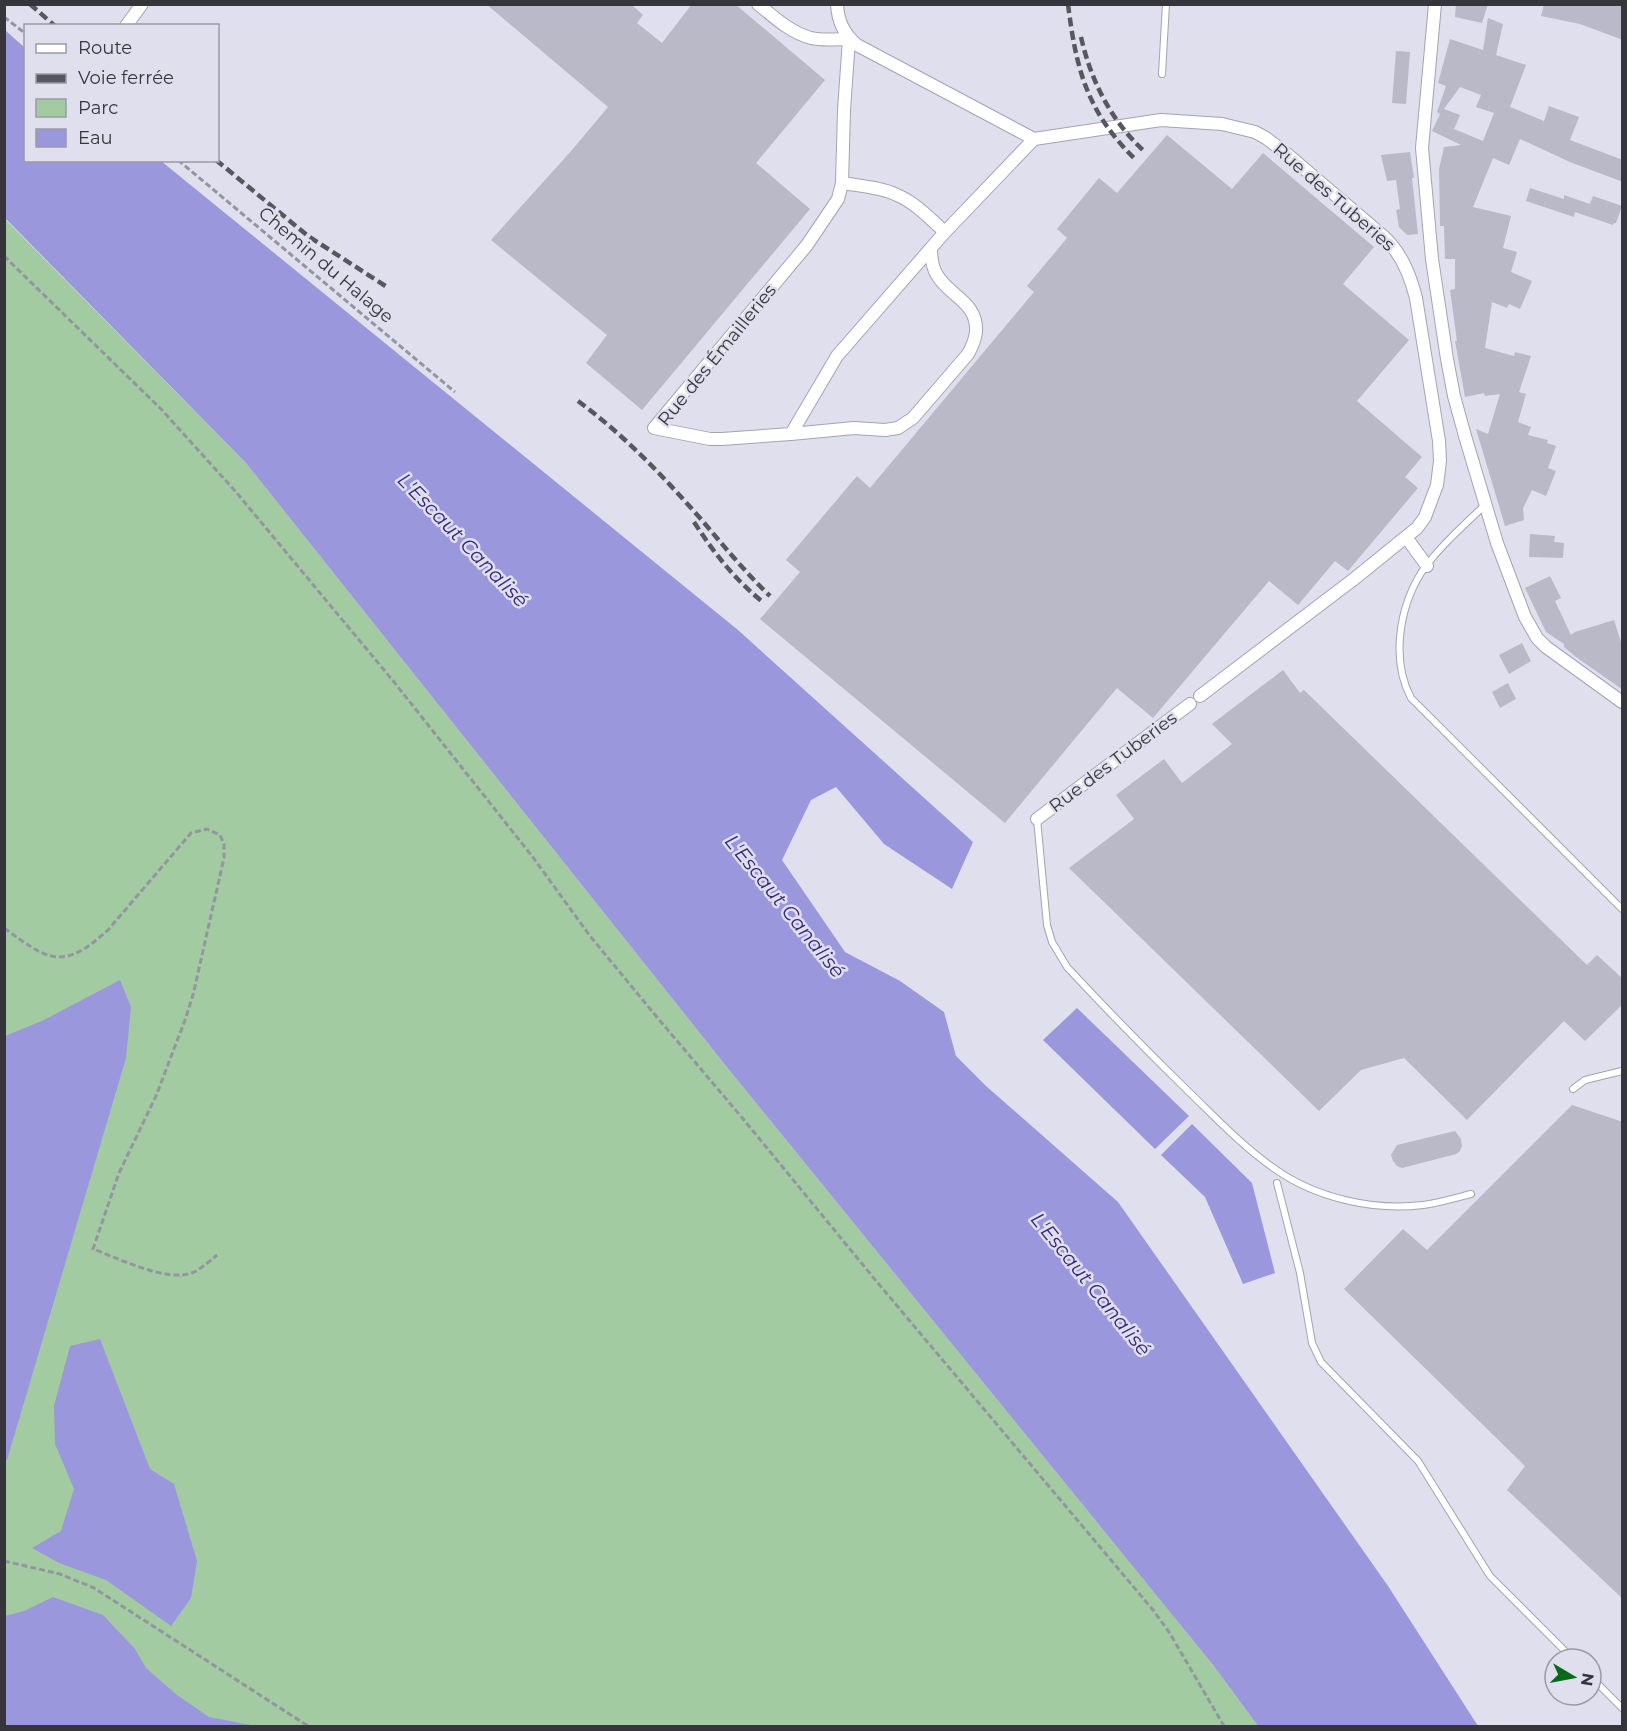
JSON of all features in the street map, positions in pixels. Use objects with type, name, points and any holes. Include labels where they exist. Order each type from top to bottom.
[{"type":"street","points":[[127,24],[142,4]]},
{"type":"street","points":[[758,4],[803,35],[822,39],[849,39],[864,50],[1034,139],[945,232],[837,356],[791,434]]},
{"type":"street","name":"Rue des Émailleries","points":[[791,434],[710,439],[654,428],[813,237],[840,194],[849,39],[840,24],[837,4]]},
{"type":"street","points":[[1435,4],[1422,148],[1430,235],[1452,383],[1465,436],[1497,543],[1521,608],[1533,633],[1552,651],[1623,702]]},
{"type":"street","name":"Rue des Tuberies","points":[[1034,139],[1161,120],[1211,123],[1248,130],[1261,135],[1387,240],[1407,268],[1416,298],[1439,441],[1440,461],[1437,485],[1422,522],[1346,586],[1200,696]]},
{"type":"street","points":[[842,183],[897,195],[916,206],[945,232]]},
{"type":"street","points":[[791,434],[855,428],[885,430],[898,428],[914,418],[968,354],[975,333],[972,313],[967,304],[938,277],[932,264],[932,248]]},
{"type":"street","points":[[1406,537],[1427,566]]},
{"type":"street","name":"Rue des Tuberies","points":[[1037,819],[1190,704]]},
{"type":"lane","points":[[1162,75],[1166,4]]},
{"type":"lane","points":[[1485,506],[1464,524],[1419,578],[1406,608],[1400,634],[1401,667],[1405,685],[1411,698],[1623,909]]},
{"type":"lane","points":[[1037,819],[1047,925],[1060,957],[1124,1028],[1238,1140],[1285,1176],[1311,1189],[1345,1199],[1386,1206],[1410,1206],[1435,1203],[1471,1194]]},
{"type":"lane","points":[[1573,1089],[1585,1080],[1623,1071]]},
{"type":"lane","points":[[1276,1183],[1298,1263],[1312,1344],[1322,1362],[1419,1461],[1490,1576],[1561,1647]]},
{"type":"lane","points":[[1603,1689],[1623,1708]]},
{"type":"path","points":[[4,17],[24,32]]},
{"type":"path","name":"Chemin du Halage","points":[[180,162],[455,392]]},
{"type":"path","points":[[4,256],[161,409],[236,492],[347,624],[516,835],[585,929],[656,1016],[1153,1610],[1169,1632],[1224,1726]]},
{"type":"path","points":[[4,928],[40,953],[56,957],[70,956],[94,942],[108,930],[191,833],[207,829],[220,835],[224,844],[224,858],[189,1007],[161,1084],[119,1173],[93,1249],[162,1274],[174,1275],[195,1272],[217,1255]]},
{"type":"path","points":[[4,1561],[60,1574],[94,1588],[308,1726]]},
{"type":"green space","points":[[4,218],[246,463],[726,1066],[1213,1665],[1258,1726],[5,1726]]},
{"type":"water","name":"L'Escaut Canalisé","points":[[5,30],[24,47],[24,162],[162,162],[738,630],[973,842],[952,889],[884,844],[836,787],[811,800],[782,860],[845,952],[900,981],[944,1012],[956,1056],[986,1086],[1118,1202],[1388,1586],[1478,1726],[1258,1726],[1213,1665],[726,1066],[246,463],[5,218]]},
{"type":"water","points":[[120,980],[131,1007],[126,1058],[7,1460],[5,1460],[5,1036],[44,1020]]},
{"type":"water","points":[[1077,1008],[1189,1116],[1155,1149],[1043,1040]]},
{"type":"water","points":[[1192,1124],[1252,1183],[1275,1273],[1243,1284],[1205,1197],[1161,1155]]},
{"type":"water","points":[[100,1339],[150,1469],[174,1484],[197,1561],[191,1598],[171,1626],[106,1580],[59,1563],[32,1548],[61,1531],[74,1489],[55,1444],[54,1406],[70,1346]]},
{"type":"water","points":[[53,1597],[103,1615],[135,1649],[146,1668],[177,1695],[209,1717],[256,1726],[5,1726],[5,1616],[24,1611]]},
{"type":"building","points":[[486,4],[631,4],[643,15],[637,23],[662,43],[692,4],[735,4],[825,80],[756,163],[810,209],[642,410],[586,363],[607,335],[491,240],[608,107]]},
{"type":"building","points":[[1456,4],[1488,4],[1482,23],[1455,17]]},
{"type":"building","points":[[1544,4],[1623,4],[1623,40],[1580,24],[1541,16]]},
{"type":"building","points":[[1488,18],[1503,24],[1496,55],[1526,65],[1510,107],[1544,121],[1549,106],[1579,117],[1570,140],[1623,160],[1623,182],[1570,162],[1520,139],[1509,165],[1493,158],[1473,207],[1511,216],[1503,248],[1517,252],[1511,272],[1532,281],[1520,309],[1509,304],[1507,308],[1492,302],[1485,348],[1514,356],[1515,352],[1531,356],[1519,392],[1526,394],[1518,422],[1531,427],[1528,435],[1548,440],[1547,443],[1556,446],[1548,468],[1556,471],[1546,496],[1532,490],[1523,508],[1524,520],[1505,526],[1476,429],[1488,434],[1500,394],[1485,396],[1484,393],[1465,397],[1455,341],[1457,341],[1450,290],[1455,289],[1455,259],[1445,259],[1444,226],[1440,226],[1439,169],[1444,147],[1461,145],[1432,131],[1440,114],[1437,112],[1446,86],[1438,83],[1450,39],[1483,50]],"holes":[[[1460,87],[1481,95],[1476,107],[1494,113],[1483,141],[1454,129],[1460,115],[1444,109]]]},
{"type":"building","points":[[1396,51],[1410,52],[1406,104],[1392,103]]},
{"type":"building","points":[[1167,135],[1232,189],[1263,153],[1374,247],[1343,284],[1409,340],[1357,401],[1422,457],[1405,477],[1418,488],[1348,571],[1335,561],[1298,605],[1269,581],[1153,718],[1117,688],[1005,823],[760,619],[800,572],[786,560],[857,476],[870,488],[1034,292],[1027,286],[1067,238],[1057,229],[1099,178],[1117,193]]},
{"type":"building","points":[[1410,152],[1418,234],[1407,235],[1399,227],[1396,210],[1400,209],[1396,180],[1387,181],[1381,155]]},
{"type":"building","points":[[1530,188],[1564,199],[1564,195],[1590,204],[1593,196],[1622,206],[1616,223],[1613,225],[1575,212],[1574,217],[1526,201]]},
{"type":"building","points":[[1530,534],[1555,536],[1554,542],[1564,543],[1563,558],[1529,557]]},
{"type":"building","points":[[1550,576],[1561,598],[1555,601],[1571,635],[1614,620],[1623,648],[1623,690],[1576,657],[1564,647],[1564,644],[1546,632],[1525,588]]},
{"type":"building","points":[[1522,643],[1531,661],[1509,674],[1499,655]]},
{"type":"building","points":[[1283,670],[1300,693],[1304,690],[1587,965],[1597,955],[1623,979],[1623,1004],[1585,1041],[1564,1021],[1467,1120],[1404,1058],[1361,1070],[1319,1111],[1069,868],[1134,819],[1116,795],[1164,759],[1182,783],[1232,744],[1212,724]]},
{"type":"building","points":[[1508,683],[1516,699],[1500,708],[1492,692]]},
{"type":"building","points":[[1572,1105],[1623,1122],[1623,1599],[1507,1490],[1525,1466],[1344,1289],[1403,1229],[1427,1250]]},
{"type":"building","points":[[1455,1131],[1461,1139],[1462,1146],[1456,1154],[1402,1168],[1393,1161],[1391,1155],[1397,1145]]},
{"type":"railway","points":[[30,4],[53,24]]},
{"type":"railway","points":[[1068,4],[1075,49],[1086,88],[1105,124],[1135,159]]},
{"type":"railway","points":[[1081,37],[1090,69],[1112,114],[1145,152]]},
{"type":"railway","points":[[218,162],[308,236],[387,287]]},
{"type":"railway","points":[[578,401],[627,442],[657,471],[770,596]]},
{"type":"railway","points":[[694,522],[726,566],[764,603]]}]
